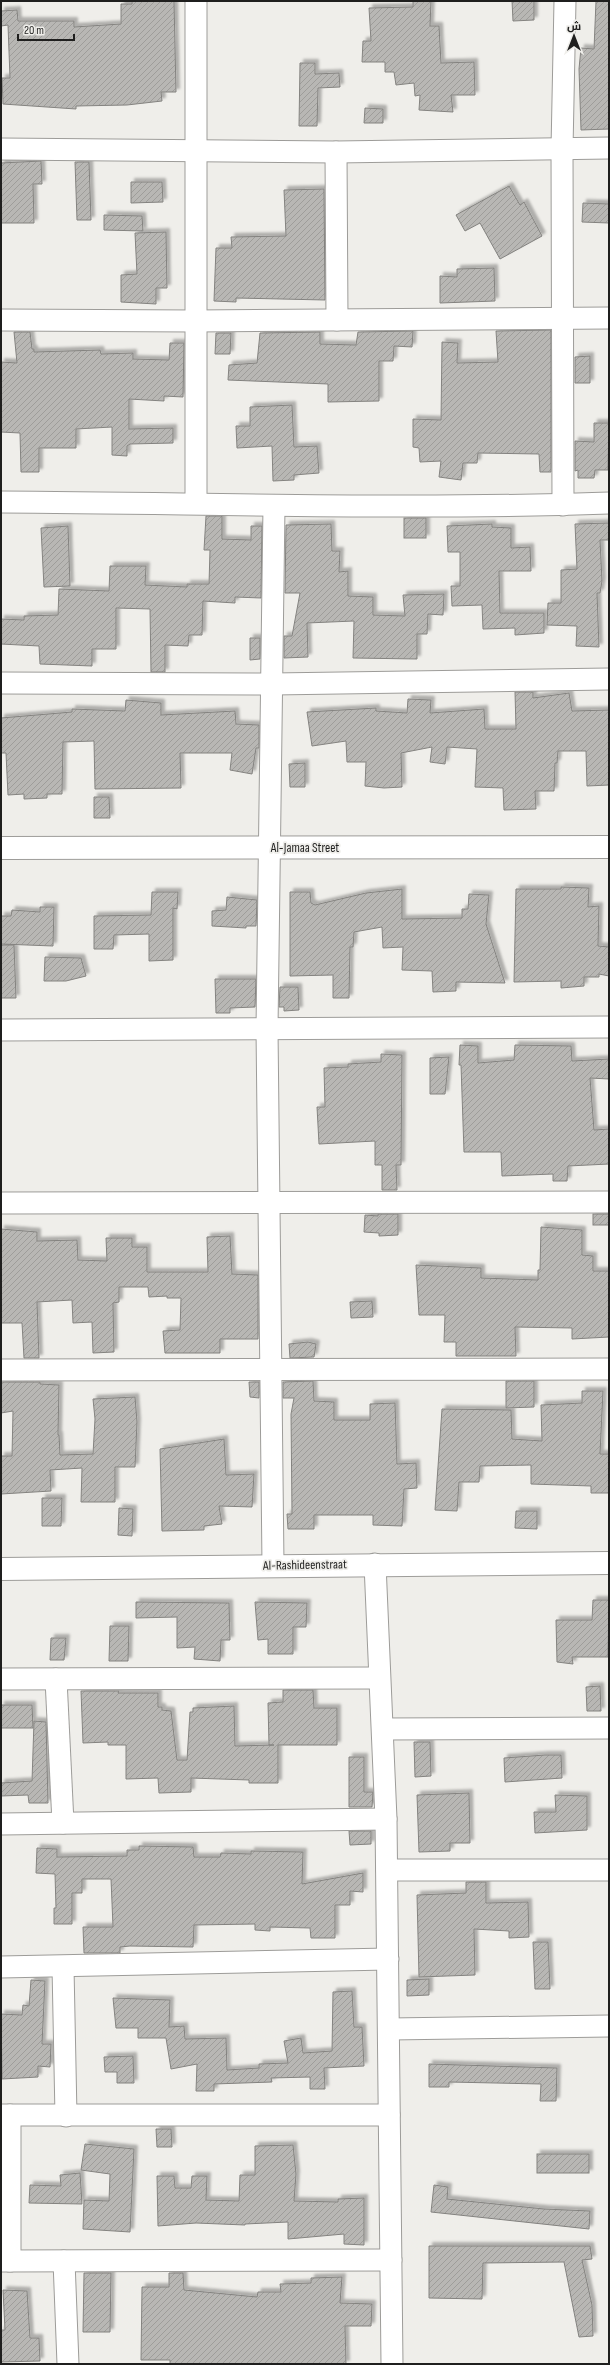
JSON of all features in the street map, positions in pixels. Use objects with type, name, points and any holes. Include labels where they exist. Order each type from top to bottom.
[{"type":"street","points":[[196,1],[196,503]]},
{"type":"street","points":[[563,505],[562,149],[565,1]]},
{"type":"street","points":[[1,149],[336,152],[609,148]]},
{"type":"street","points":[[336,152],[337,320]]},
{"type":"street","points":[[1,320],[195,321],[609,318]]},
{"type":"street","points":[[1,502],[196,503],[274,506],[563,505],[609,503]]},
{"type":"street","points":[[273,1565],[267,1029],[273,684],[274,506]]},
{"type":"street","points":[[1,683],[273,684],[609,679]]},
{"type":"street","name":"Al-Jamaa Street","points":[[1,848],[609,847]]},
{"type":"street","points":[[1,1030],[609,1027]]},
{"type":"street","points":[[1,1203],[609,1202]]},
{"type":"street","points":[[1,1370],[609,1369]]},
{"type":"street","name":"Al-Rashideenstraat","points":[[1,1569],[273,1565],[609,1563]]},
{"type":"street","points":[[375,1564],[386,1819],[390,2030],[389,2115],[392,2364]]},
{"type":"street","points":[[1,1678],[379,1678]]},
{"type":"street","points":[[56,1679],[63,1823]]},
{"type":"street","points":[[383,1729],[609,1728]]},
{"type":"street","points":[[1,1824],[386,1819]]},
{"type":"street","points":[[387,1870],[609,1870]]},
{"type":"street","points":[[1,1968],[388,1959]]},
{"type":"street","points":[[63,1967],[66,2116]]},
{"type":"street","points":[[390,2030],[609,2026]]},
{"type":"street","points":[[389,2115],[5,2115],[5,2261],[391,2260]]},
{"type":"street","points":[[64,2262],[68,2364]]},
{"type":"building","points":[[132,1],[174,1],[176,92],[161,92],[162,101],[127,105],[76,106],[76,109],[3,104],[2,78],[10,78],[8,25],[1,26],[1,11],[17,10],[18,21],[74,21],[74,27],[121,24],[121,4],[132,4]]},
{"type":"building","points":[[413,1],[431,1],[430,26],[439,26],[441,63],[474,62],[475,95],[451,95],[453,112],[419,110],[420,95],[415,96],[414,83],[396,85],[394,72],[385,72],[385,62],[362,62],[363,41],[371,41],[369,8],[413,7]]},
{"type":"building","points":[[512,1],[534,1],[534,20],[513,21]]},
{"type":"building","points":[[596,1],[609,1],[609,129],[581,130],[579,69],[581,48],[594,49]]},
{"type":"building","points":[[300,63],[315,63],[315,74],[339,73],[340,87],[318,88],[317,126],[299,126]]},
{"type":"building","points":[[365,108],[383,109],[383,123],[364,123]]},
{"type":"building","points":[[41,161],[42,184],[33,184],[34,223],[1,223],[1,163]]},
{"type":"building","points":[[75,162],[89,162],[91,220],[77,220]]},
{"type":"building","points":[[131,182],[162,182],[163,202],[131,203]]},
{"type":"building","points":[[509,186],[520,205],[524,202],[542,236],[500,259],[480,223],[465,231],[456,215]]},
{"type":"building","points":[[324,189],[325,300],[236,298],[236,302],[214,301],[216,248],[232,248],[231,237],[286,236],[284,190]]},
{"type":"building","points":[[583,203],[609,204],[609,223],[582,222]]},
{"type":"building","points":[[104,215],[142,216],[143,231],[104,230]]},
{"type":"building","points":[[166,232],[167,288],[156,288],[156,304],[121,302],[121,275],[137,274],[135,233]]},
{"type":"building","points":[[494,268],[495,301],[440,303],[440,276],[457,277],[457,269]]},
{"type":"building","points":[[551,330],[551,472],[540,472],[539,454],[478,453],[477,463],[463,463],[461,480],[439,477],[441,461],[420,462],[419,448],[413,447],[413,419],[441,420],[442,342],[458,343],[457,363],[498,362],[496,331]]},
{"type":"building","points":[[413,331],[412,347],[394,346],[393,361],[379,361],[379,401],[328,402],[328,384],[228,380],[229,365],[257,363],[260,333],[320,332],[320,344],[356,345],[358,332]]},
{"type":"building","points":[[14,332],[30,332],[32,349],[34,349],[34,352],[100,350],[101,354],[133,353],[133,359],[169,360],[170,343],[184,343],[183,397],[164,396],[164,401],[129,399],[129,429],[173,428],[173,443],[130,444],[127,446],[127,456],[112,455],[112,427],[76,429],[76,448],[39,448],[39,472],[21,472],[20,433],[1,432],[1,362],[17,363]]},
{"type":"building","points":[[216,333],[231,333],[230,354],[215,354]]},
{"type":"building","points":[[590,356],[590,383],[575,383],[575,357]]},
{"type":"building","points":[[292,405],[294,447],[317,446],[319,473],[294,475],[294,480],[273,481],[272,446],[237,448],[236,426],[250,426],[250,407]]},
{"type":"building","points":[[594,423],[609,423],[608,470],[595,470],[594,478],[578,478],[578,470],[575,471],[575,441],[594,442]]},
{"type":"building","points":[[206,516],[222,516],[222,539],[251,540],[251,526],[262,526],[261,598],[235,597],[235,603],[203,601],[202,635],[189,635],[188,646],[165,645],[165,672],[151,672],[150,609],[116,608],[116,649],[92,649],[92,666],[40,664],[39,646],[1,644],[1,619],[24,620],[24,616],[58,615],[59,589],[109,591],[110,566],[146,566],[145,585],[187,587],[187,584],[209,584],[210,550],[204,550]]},
{"type":"building","points":[[404,518],[426,518],[426,538],[404,538]]},
{"type":"building","points":[[609,523],[609,540],[600,540],[602,581],[600,593],[597,593],[599,647],[576,646],[577,626],[547,625],[548,603],[561,603],[561,570],[577,569],[575,524]]},
{"type":"building","points":[[331,524],[332,551],[340,551],[339,572],[348,571],[348,596],[373,597],[373,615],[405,616],[403,595],[444,594],[443,615],[428,614],[427,634],[417,634],[417,659],[353,658],[354,621],[307,623],[308,657],[284,658],[284,636],[292,636],[300,593],[285,593],[286,525]]},
{"type":"building","points":[[492,524],[492,527],[511,528],[511,548],[530,547],[531,571],[499,571],[500,613],[544,613],[544,633],[515,635],[515,628],[483,629],[482,605],[452,606],[451,586],[460,586],[460,552],[448,552],[447,526]]},
{"type":"building","points":[[68,526],[70,586],[44,587],[41,528]]},
{"type":"building","points":[[250,638],[260,638],[260,659],[250,660]]},
{"type":"building","points":[[515,692],[533,692],[533,698],[569,693],[572,711],[609,710],[609,785],[587,786],[586,751],[558,751],[557,763],[555,763],[554,791],[535,791],[536,809],[504,810],[503,788],[475,787],[477,749],[447,747],[445,764],[430,762],[432,747],[401,753],[402,787],[384,788],[365,786],[366,762],[347,762],[346,741],[312,746],[307,712],[376,708],[376,711],[407,713],[408,699],[431,700],[430,713],[484,709],[485,729],[516,729]]},
{"type":"building","points":[[126,700],[161,703],[161,715],[235,711],[236,724],[259,725],[259,748],[256,748],[252,774],[230,770],[232,753],[180,753],[181,788],[95,789],[94,741],[63,742],[62,794],[47,794],[47,798],[24,799],[24,794],[8,795],[6,753],[1,753],[1,718],[72,712],[72,709],[125,711]]},
{"type":"building","points":[[305,763],[305,787],[290,787],[289,764]]},
{"type":"building","points":[[94,797],[109,797],[110,818],[94,818]]},
{"type":"building","points":[[561,887],[589,888],[588,907],[599,906],[598,946],[609,947],[609,976],[599,974],[599,977],[584,977],[584,986],[561,988],[561,981],[514,982],[516,889],[561,889]]},
{"type":"building","points":[[402,889],[402,919],[462,918],[462,909],[468,909],[469,894],[489,895],[486,924],[505,983],[456,982],[456,991],[433,992],[432,971],[402,970],[403,947],[383,948],[382,927],[354,932],[353,947],[350,947],[349,998],[333,998],[333,975],[290,976],[290,892],[310,892],[311,903],[315,905],[366,893]]},
{"type":"building","points":[[152,892],[178,892],[177,909],[173,908],[173,960],[149,961],[149,934],[114,935],[113,949],[94,949],[94,916],[151,915]]},
{"type":"building","points":[[227,897],[257,900],[256,926],[246,926],[246,928],[212,926],[212,911],[226,910]]},
{"type":"building","points":[[40,907],[54,907],[53,946],[1,944],[1,916],[11,916],[12,910],[40,912]]},
{"type":"building","points":[[1,945],[14,945],[16,998],[1,998]]},
{"type":"building","points":[[45,957],[81,958],[86,976],[66,981],[44,981]]},
{"type":"building","points":[[215,979],[256,979],[255,1007],[230,1008],[230,1013],[216,1013]]},
{"type":"building","points":[[280,987],[298,987],[299,1010],[284,1011],[284,1007],[279,1007]]},
{"type":"building","points":[[460,1045],[478,1046],[478,1063],[514,1060],[515,1045],[571,1046],[572,1061],[609,1059],[609,1079],[590,1078],[594,1130],[609,1129],[609,1164],[568,1166],[567,1181],[553,1181],[553,1174],[502,1176],[501,1152],[464,1152],[461,1065],[459,1065]]},
{"type":"building","points":[[381,1054],[402,1055],[401,1165],[396,1165],[397,1190],[382,1190],[382,1165],[375,1165],[375,1141],[319,1144],[317,1107],[325,1107],[324,1068],[348,1067],[348,1064],[381,1062]]},
{"type":"building","points":[[449,1057],[445,1094],[430,1094],[430,1058]]},
{"type":"building","points":[[378,1214],[398,1214],[398,1235],[379,1236],[379,1233],[364,1232],[365,1215],[378,1216]]},
{"type":"building","points":[[593,1214],[609,1214],[609,1225],[593,1225]]},
{"type":"building","points":[[541,1227],[582,1230],[582,1255],[593,1256],[593,1271],[609,1271],[609,1337],[572,1339],[572,1328],[515,1327],[516,1356],[456,1356],[456,1342],[444,1342],[445,1315],[419,1315],[416,1265],[481,1268],[481,1278],[538,1280],[538,1270],[540,1270]]},
{"type":"building","points":[[1,1229],[37,1232],[37,1241],[77,1240],[78,1260],[107,1261],[106,1238],[132,1238],[132,1247],[147,1247],[147,1272],[208,1272],[207,1237],[230,1236],[232,1274],[258,1275],[258,1339],[220,1339],[220,1353],[165,1353],[163,1331],[180,1330],[181,1298],[167,1298],[167,1296],[149,1297],[148,1287],[119,1287],[119,1302],[113,1303],[114,1352],[93,1353],[92,1322],[73,1323],[72,1300],[37,1302],[39,1358],[24,1358],[22,1323],[1,1323]]},
{"type":"building","points":[[372,1301],[373,1317],[351,1318],[350,1302]]},
{"type":"building","points":[[308,1342],[316,1344],[314,1357],[290,1358],[289,1344]]},
{"type":"building","points":[[313,1381],[314,1401],[334,1402],[334,1420],[370,1420],[370,1404],[395,1403],[397,1464],[416,1463],[417,1488],[404,1489],[402,1526],[373,1525],[373,1515],[314,1515],[314,1529],[288,1529],[287,1514],[292,1514],[291,1414],[294,1398],[283,1398],[283,1382]]},
{"type":"building","points":[[506,1381],[534,1381],[534,1407],[506,1408]]},
{"type":"building","points":[[1,1382],[40,1382],[40,1384],[59,1385],[58,1435],[60,1455],[93,1454],[95,1419],[93,1399],[135,1397],[137,1422],[135,1467],[115,1467],[115,1502],[81,1502],[82,1468],[50,1470],[51,1491],[1,1494],[1,1456],[12,1456],[13,1411],[1,1413]]},
{"type":"building","points":[[249,1382],[259,1382],[259,1398],[250,1397]]},
{"type":"building","points":[[582,1391],[603,1391],[600,1454],[609,1454],[609,1493],[591,1493],[591,1486],[531,1484],[531,1465],[480,1466],[479,1482],[459,1482],[457,1511],[435,1510],[442,1409],[511,1410],[512,1439],[542,1441],[541,1405],[582,1403]]},
{"type":"building","points":[[224,1439],[226,1475],[254,1474],[252,1507],[219,1506],[222,1524],[204,1526],[204,1530],[162,1531],[160,1449]]},
{"type":"building","points":[[42,1498],[62,1498],[61,1526],[42,1526]]},
{"type":"building","points":[[119,1508],[133,1509],[132,1536],[118,1535]]},
{"type":"building","points":[[516,1511],[537,1511],[537,1529],[515,1528]]},
{"type":"building","points":[[593,1600],[609,1600],[608,1657],[572,1657],[573,1664],[557,1662],[556,1620],[592,1620]]},
{"type":"building","points":[[136,1602],[229,1603],[230,1640],[221,1640],[220,1661],[194,1659],[195,1647],[177,1648],[177,1617],[136,1618]]},
{"type":"building","points":[[255,1602],[307,1603],[306,1627],[293,1627],[293,1654],[268,1654],[268,1639],[258,1640]]},
{"type":"building","points":[[110,1626],[129,1626],[128,1661],[109,1661]]},
{"type":"building","points":[[51,1638],[66,1638],[64,1660],[50,1660]]},
{"type":"building","points":[[600,1686],[601,1711],[587,1711],[586,1687]]},
{"type":"building","points":[[283,1690],[313,1690],[314,1708],[337,1708],[337,1745],[278,1745],[278,1783],[249,1783],[249,1780],[191,1778],[191,1792],[159,1793],[158,1778],[126,1779],[126,1745],[108,1745],[108,1742],[83,1743],[81,1691],[119,1691],[118,1693],[158,1693],[158,1707],[162,1707],[162,1710],[171,1711],[177,1760],[187,1760],[190,1712],[193,1712],[193,1708],[234,1706],[235,1746],[274,1745],[269,1745],[268,1703],[283,1702]]},
{"type":"building","points":[[1,1705],[32,1705],[33,1728],[1,1728]]},
{"type":"building","points":[[34,1721],[46,1722],[48,1803],[29,1803],[28,1795],[1,1796],[1,1783],[32,1781]]},
{"type":"building","points":[[414,1742],[430,1742],[431,1776],[415,1777]]},
{"type":"building","points":[[561,1755],[562,1778],[505,1782],[504,1758]]},
{"type":"building","points":[[349,1757],[364,1757],[364,1792],[373,1792],[372,1807],[349,1807]]},
{"type":"building","points":[[469,1793],[470,1843],[450,1843],[450,1851],[419,1852],[417,1795]]},
{"type":"building","points":[[555,1795],[587,1796],[587,1830],[535,1833],[534,1812],[556,1812]]},
{"type":"building","points":[[349,1831],[371,1831],[371,1844],[350,1845]]},
{"type":"building","points":[[139,1846],[193,1847],[194,1857],[220,1857],[221,1853],[251,1854],[251,1851],[303,1852],[302,1884],[363,1873],[363,1892],[350,1891],[350,1905],[335,1905],[335,1938],[311,1938],[310,1928],[270,1927],[270,1931],[255,1930],[255,1924],[194,1925],[193,1947],[130,1946],[120,1947],[120,1953],[84,1953],[83,1927],[113,1927],[111,1879],[82,1879],[82,1893],[72,1893],[72,1924],[54,1924],[54,1908],[56,1908],[55,1874],[36,1873],[37,1848],[57,1849],[57,1857],[127,1856],[127,1850],[139,1850]]},
{"type":"building","points":[[466,1882],[486,1882],[486,1903],[528,1902],[529,1937],[509,1938],[509,1931],[474,1929],[475,1975],[419,1977],[417,1895],[466,1893]]},
{"type":"building","points":[[533,1942],[548,1942],[550,1989],[535,1989]]},
{"type":"building","points":[[429,1979],[429,1995],[407,1996],[407,1980]]},
{"type":"building","points":[[31,1980],[45,1981],[42,2044],[51,2044],[50,2067],[38,2066],[38,2077],[2,2079],[1,2014],[22,2015],[23,2005],[29,2006]]},
{"type":"building","points":[[352,1991],[354,2027],[362,2027],[364,2066],[324,2068],[325,2089],[310,2089],[310,2077],[271,2078],[272,2082],[214,2084],[214,2091],[196,2091],[197,2064],[171,2069],[166,2038],[138,2038],[138,2028],[116,2028],[113,1998],[170,2000],[169,2027],[184,2026],[185,2039],[226,2038],[227,2070],[259,2068],[259,2064],[288,2063],[284,2041],[301,2038],[303,2053],[332,2051],[333,1992]]},
{"type":"building","points":[[133,2056],[134,2083],[117,2083],[117,2072],[105,2072],[104,2057]]},
{"type":"building","points":[[429,2064],[557,2068],[556,2101],[540,2101],[541,2084],[449,2082],[449,2087],[429,2087]]},
{"type":"building","points":[[156,2129],[171,2129],[172,2147],[157,2147]]},
{"type":"building","points":[[85,2144],[134,2149],[130,2232],[83,2229],[84,2200],[109,2201],[110,2174],[81,2170]]},
{"type":"building","points":[[293,2145],[296,2174],[294,2201],[338,2202],[338,2199],[364,2198],[364,2245],[344,2244],[344,2234],[288,2239],[288,2222],[245,2225],[196,2223],[158,2226],[157,2176],[174,2176],[175,2188],[191,2188],[192,2176],[207,2176],[206,2200],[239,2201],[240,2175],[255,2175],[255,2146]]},
{"type":"building","points":[[537,2154],[589,2154],[589,2173],[537,2173]]},
{"type":"building","points":[[80,2173],[82,2204],[29,2203],[30,2185],[61,2186],[60,2175]]},
{"type":"building","points":[[434,2185],[448,2187],[447,2199],[544,2209],[590,2211],[589,2229],[431,2212]]},
{"type":"building","points":[[429,2246],[590,2246],[592,2259],[582,2260],[592,2305],[593,2336],[579,2337],[564,2262],[483,2263],[482,2299],[429,2298]]},
{"type":"building","points":[[84,2273],[111,2273],[110,2332],[83,2332]]},
{"type":"building","points":[[169,2273],[183,2273],[184,2290],[257,2297],[258,2292],[281,2292],[280,2284],[311,2283],[311,2278],[342,2277],[340,2303],[372,2304],[371,2326],[345,2326],[346,2364],[170,2364],[170,2360],[141,2360],[142,2287],[169,2287]]},
{"type":"building","points":[[3,2290],[27,2291],[30,2338],[39,2338],[40,2361],[1,2362],[1,2330],[5,2330]]}]
